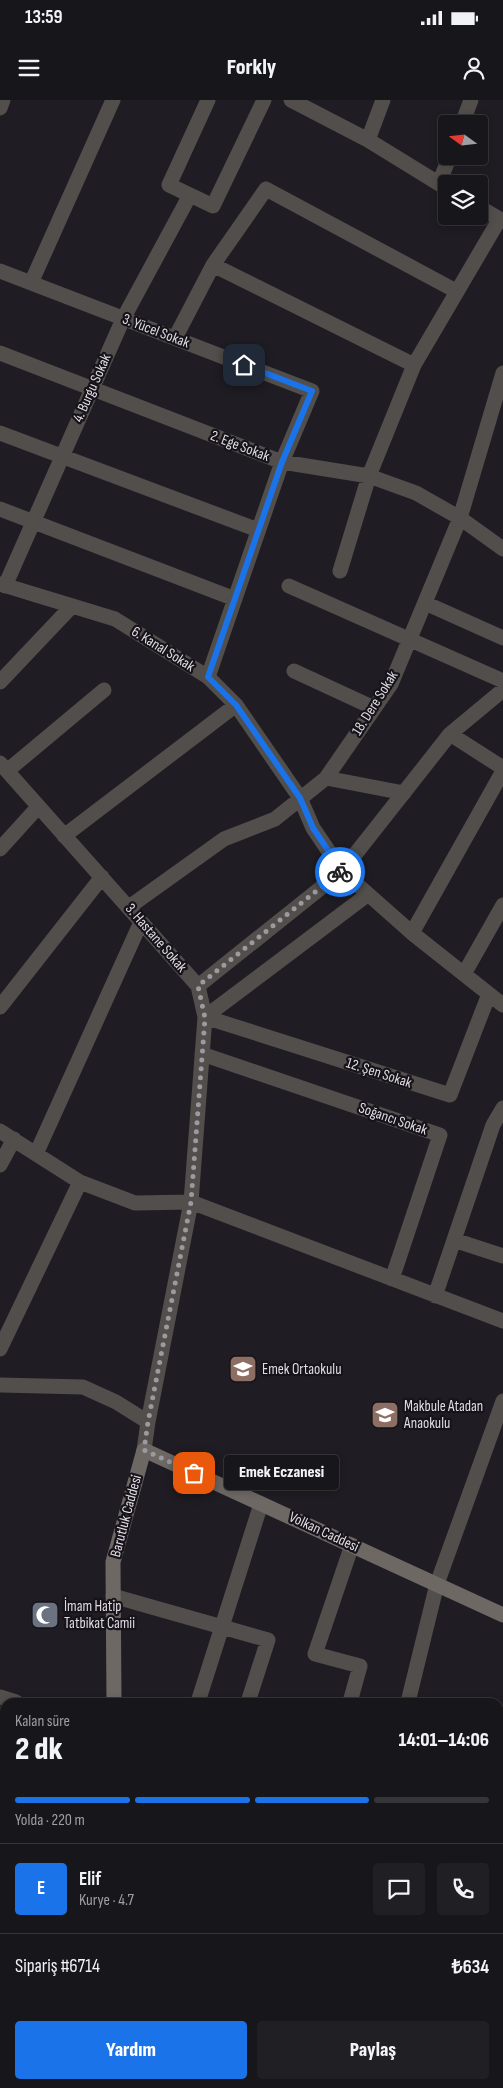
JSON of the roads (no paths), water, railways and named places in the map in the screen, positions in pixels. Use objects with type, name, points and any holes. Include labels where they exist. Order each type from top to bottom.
[{"type":"main road","name":"Volkan Caddesi","points":[[144,1450],[503,1615]]},
{"type":"main road","name":"Barutluk Caddesi","points":[[114,1698],[113,1562],[144,1450]]},
{"type":"street","points":[[0,108],[4,100]]},
{"type":"street","points":[[31,283],[113,100]]},
{"type":"street","points":[[208,100],[169,185],[213,206],[264,100]]},
{"type":"street","points":[[291,100],[368,140],[438,183]]},
{"type":"street","points":[[368,140],[383,100]]},
{"type":"street","points":[[465,115],[471,100]]},
{"type":"street","points":[[175,338],[213,265],[266,189],[456,291]]},
{"type":"street","name":"4. Burgu Sokak","points":[[2,585],[33,522],[124,319],[190,195]]},
{"type":"street","points":[[340,571],[369,476],[414,365],[456,291],[501,220],[488,213]]},
{"type":"street","points":[[213,265],[414,365]]},
{"type":"street","name":"3. Yücel Sokak","points":[[0,271],[312,391],[282,462]]},
{"type":"street","name":"2. Ege Sokak","points":[[0,353],[282,462],[369,476],[416,493],[460,518],[503,549]]},
{"type":"street","name":"18. Dere Sokak","points":[[130,907],[224,839],[275,819],[326,778],[391,684],[460,518],[498,412],[503,373]]},
{"type":"street","points":[[0,433],[258,530]]},
{"type":"street","points":[[208,677],[282,462]]},
{"type":"street","points":[[0,509],[235,599]]},
{"type":"street","name":"6. Kanal Sokak","points":[[2,585],[115,618],[208,677],[236,705],[300,798],[313,828],[342,871],[412,933],[503,1006]]},
{"type":"street","points":[[289,586],[503,681]]},
{"type":"street","points":[[425,603],[503,638]]},
{"type":"street","points":[[0,682],[72,606]]},
{"type":"street","points":[[294,671],[374,708]]},
{"type":"street","points":[[3,767],[104,690]]},
{"type":"street","points":[[198,986],[342,871],[450,734],[503,690]]},
{"type":"street","points":[[64,836],[236,705]]},
{"type":"street","points":[[412,933],[503,769],[450,734]]},
{"type":"street","name":"3. Hastane Sokak","points":[[3,767],[130,907],[198,986],[205,1018],[191,1202],[144,1450]]},
{"type":"street","points":[[326,778],[404,793]]},
{"type":"street","points":[[0,849],[38,807]]},
{"type":"street","points":[[0,1006],[102,877]]},
{"type":"street","points":[[205,1018],[367,895]]},
{"type":"street","points":[[464,974],[503,905]]},
{"type":"street","points":[[36,1154],[141,922]]},
{"type":"street","name":"12. Şen Sokak","points":[[205,1018],[450,1095],[488,994]]},
{"type":"street","name":"Soğancı Sokak","points":[[202,1054],[440,1135],[392,1279]]},
{"type":"street","points":[[435,1296],[493,1125],[503,1108]]},
{"type":"street","points":[[0,1131],[80,1182],[135,1203],[191,1202],[503,1321]]},
{"type":"street","points":[[0,1164],[14,1140]]},
{"type":"street","points":[[0,1349],[80,1182]]},
{"type":"street","points":[[454,1240],[503,1256]]},
{"type":"street","points":[[0,1385],[83,1388],[116,1402],[148,1422]]},
{"type":"street","points":[[409,1698],[437,1584],[503,1401]]},
{"type":"street","points":[[199,1698],[260,1504]]},
{"type":"street","points":[[351,1698],[360,1666],[315,1654],[352,1545]]},
{"type":"street","points":[[113,1596],[268,1640],[249,1698]]},
{"type":"place","name":"Emek Ortaokulu","points":[[243,1369]]},
{"type":"place","name":"Makbule Atadan Anaokulu","points":[[385,1415]]},
{"type":"place","name":"Emek Eczanesi","points":[[194,1473]]},
{"type":"place","name":"İmam Hatip Tatbikat Camii","points":[[45,1615]]}]
